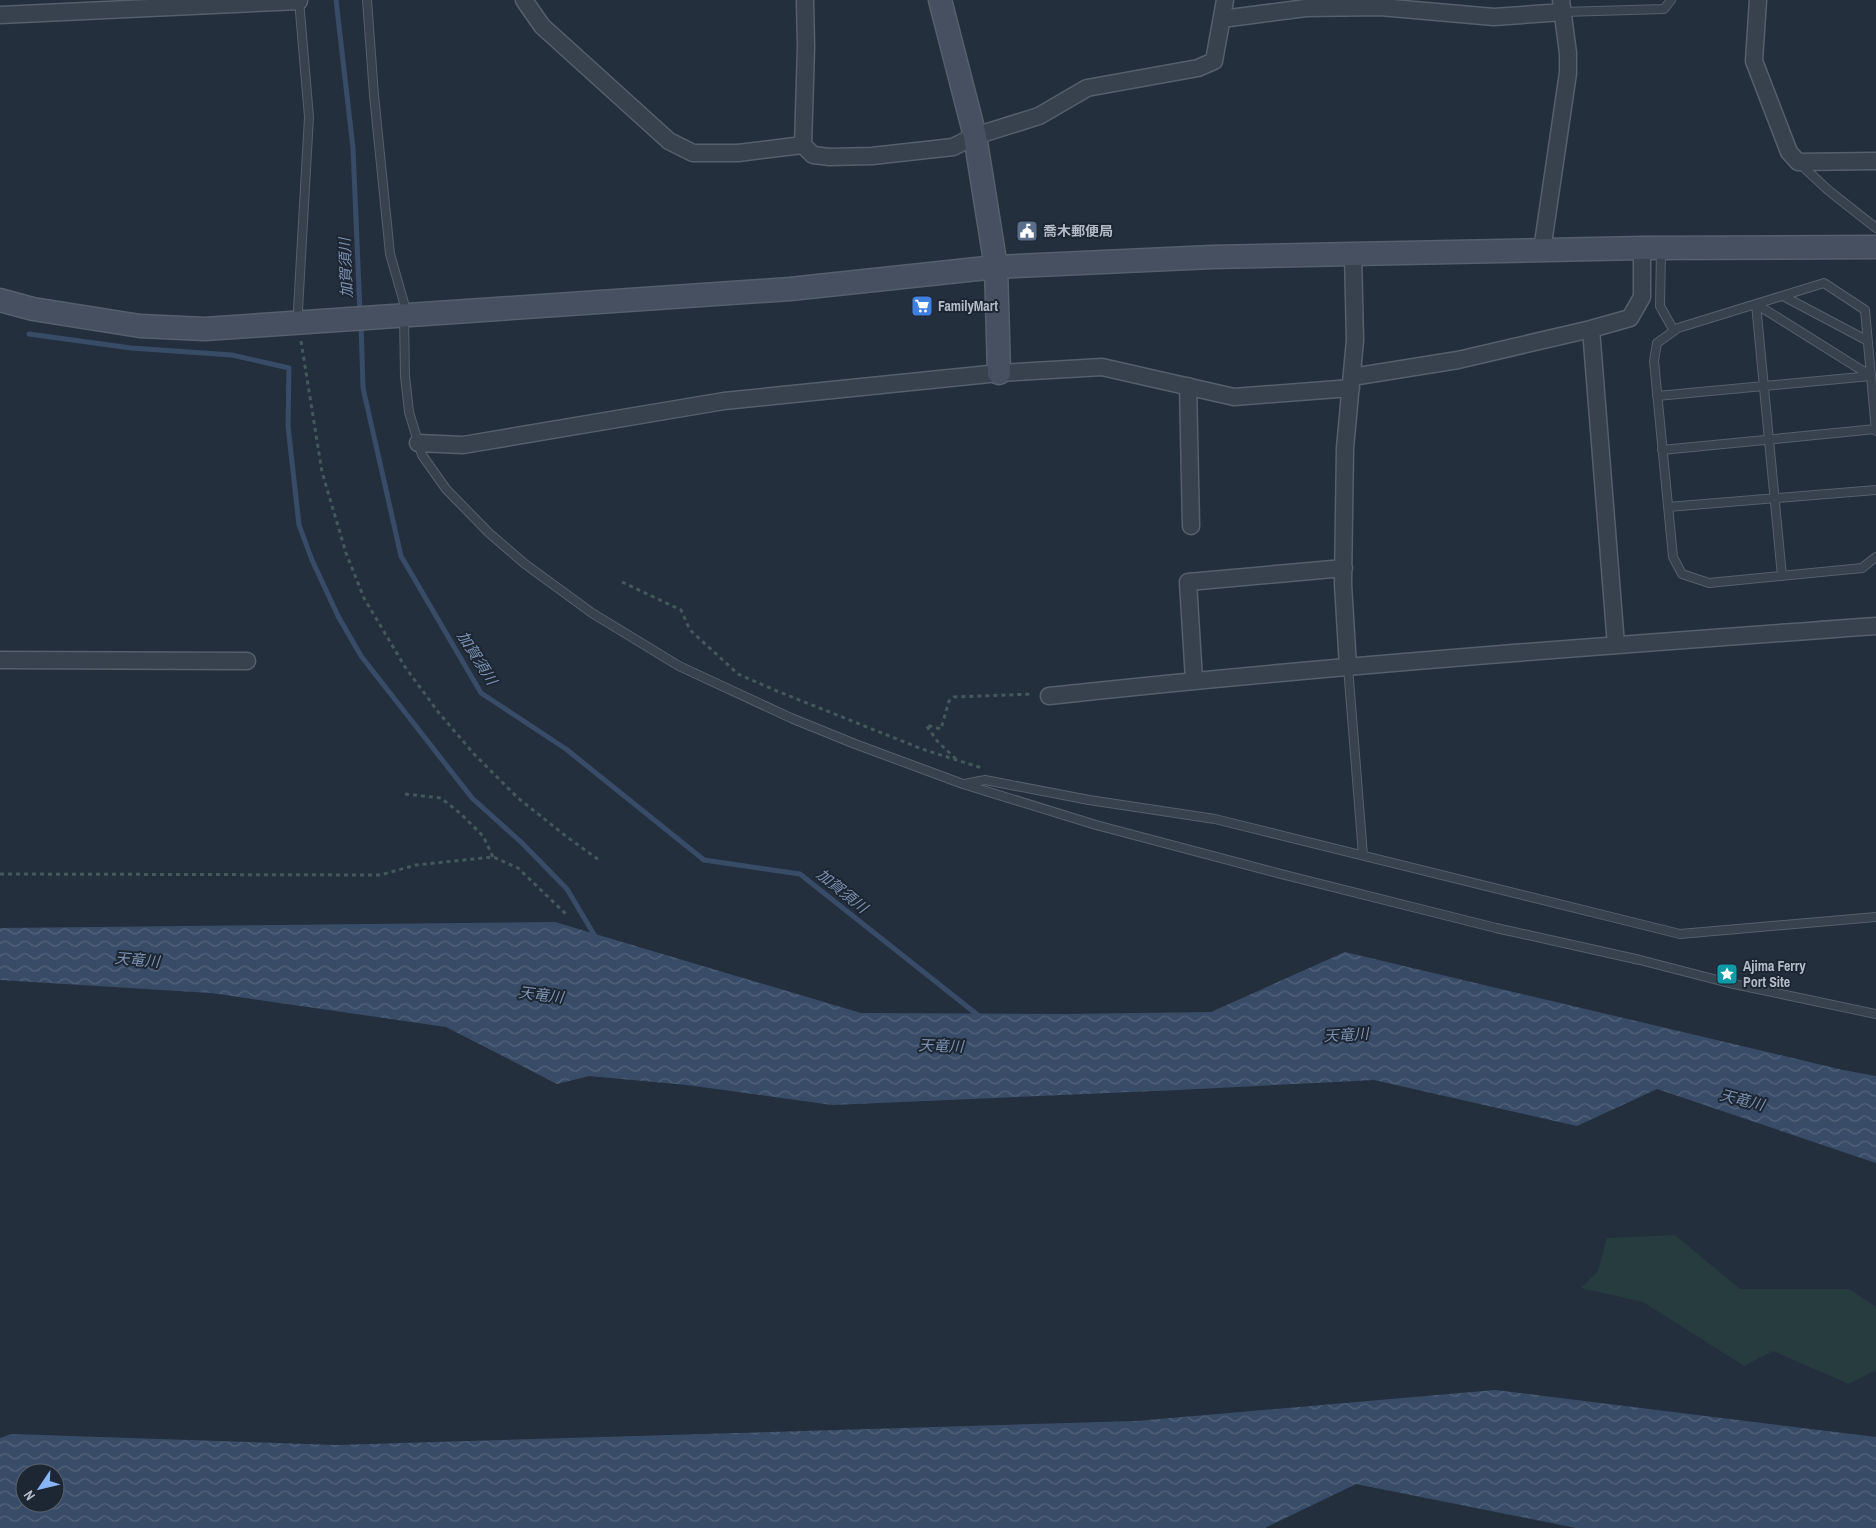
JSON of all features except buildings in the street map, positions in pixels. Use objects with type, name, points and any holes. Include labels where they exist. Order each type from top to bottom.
[{"type":"street","points":[[0,15],[299,0]]},
{"type":"street","points":[[524,0],[542,26],[669,141],[693,153],[738,153],[802,144]]},
{"type":"street","points":[[805,0],[806,47],[802,144],[813,155],[830,157],[872,156],[953,147],[975,136],[1039,116],[1087,88],[1198,68],[1214,61],[1225,0]]},
{"type":"street","points":[[940,0],[975,136],[996,268],[999,373]]},
{"type":"street","points":[[1758,0],[1754,61],[1789,152],[1798,162],[1876,161]]},
{"type":"street","points":[[1222,19],[1306,8],[1380,8],[1494,17],[1562,6],[1568,54],[1568,73],[1542,250]]},
{"type":"street","points":[[0,300],[33,309],[140,326],[205,329],[300,323],[400,312],[790,290],[996,268],[1212,257],[1652,248],[1876,247]]},
{"type":"street","points":[[418,443],[463,445],[724,401],[999,373],[1102,366],[1234,397],[1351,382],[1458,360],[1630,318],[1642,297],[1652,248]]},
{"type":"street","points":[[1348,667],[1344,568],[1346,448],[1355,340],[1353,254]]},
{"type":"street","points":[[1591,329],[1616,645]]},
{"type":"street","points":[[1188,386],[1191,526]]},
{"type":"street","points":[[1194,680],[1188,582],[1344,568]]},
{"type":"street","points":[[1049,696],[1194,680],[1616,645],[1876,626]]},
{"type":"street","points":[[0,660],[247,661]]},
{"type":"lane","points":[[299,0],[309,117],[300,323]]},
{"type":"lane","points":[[368,0],[374,95],[390,254],[400,312],[408,403],[422,455],[446,489],[489,533],[525,564],[592,613],[679,666],[791,718],[962,784],[1096,825],[1290,877],[1729,983],[1876,1014]]},
{"type":"lane","points":[[1562,6],[1664,9],[1670,0]]},
{"type":"lane","points":[[1798,162],[1828,190],[1876,228]]},
{"type":"lane","points":[[1652,248],[1660,280],[1660,306],[1674,331]]},
{"type":"lane","points":[[1662,450],[1876,430],[1865,310],[1824,283],[1678,328],[1657,342],[1654,362],[1662,450],[1673,557],[1682,574],[1709,583],[1862,568],[1876,557]]},
{"type":"lane","points":[[1784,296],[1868,341]]},
{"type":"lane","points":[[1756,304],[1871,376]]},
{"type":"lane","points":[[1756,304],[1782,576]]},
{"type":"lane","points":[[1657,396],[1871,376]]},
{"type":"lane","points":[[1668,507],[1876,490]]},
{"type":"lane","points":[[1348,667],[1363,855]]},
{"type":"lane","points":[[962,784],[986,780],[1089,800],[1215,819],[1680,934],[1876,917]]},
{"type":"path","points":[[300,323],[322,472],[346,553],[364,598],[405,667],[439,713],[474,754],[518,798],[566,838],[599,860]]},
{"type":"path","points":[[622,582],[681,610],[690,630],[738,674],[922,749],[986,769]]},
{"type":"path","points":[[958,761],[938,742],[926,725],[941,729],[949,701],[954,697],[1034,694],[1049,696]]},
{"type":"path","points":[[405,794],[441,798],[461,814],[483,836],[493,858]]},
{"type":"path","points":[[0,874],[380,876],[416,865],[493,858],[518,868],[568,916]]},
{"type":"green space","points":[[1675,1235],[1740,1289],[1849,1289],[1876,1307],[1876,1370],[1849,1384],[1773,1351],[1744,1366],[1643,1302],[1581,1288],[1598,1271],[1607,1238]]},
{"type":"water","name":"天竜川","points":[[555,922],[861,1013],[1065,1014],[1211,1012],[1345,952],[1843,1070],[1876,1076],[1876,1163],[1657,1089],[1577,1126],[1374,1080],[832,1105],[687,1085],[589,1076],[557,1084],[446,1027],[211,993],[0,980],[0,928]]},
{"type":"water","points":[[1495,1390],[1876,1437],[1876,1528],[1576,1528],[1356,1484],[1265,1528],[0,1528],[0,1438],[11,1434],[336,1445],[1136,1421]]},
{"type":"waterway","name":"加賀須川","points":[[336,0],[353,148],[360,313]]},
{"type":"waterway","name":"加賀須川","points":[[361,324],[363,388],[401,556],[481,693],[566,749],[704,860],[800,874],[979,1016]]},
{"type":"waterway","points":[[29,334],[131,348],[232,355],[289,368],[288,426],[299,525],[312,560],[338,616],[361,656],[472,798],[521,842],[567,889],[596,938]]},
{"type":"place","name":"喬木郵便局","points":[[1027,231]]},
{"type":"place","name":"FamilyMart","points":[[922,306]]},
{"type":"place","name":"Ajima Ferry Port Site","points":[[1727,974]]}]
